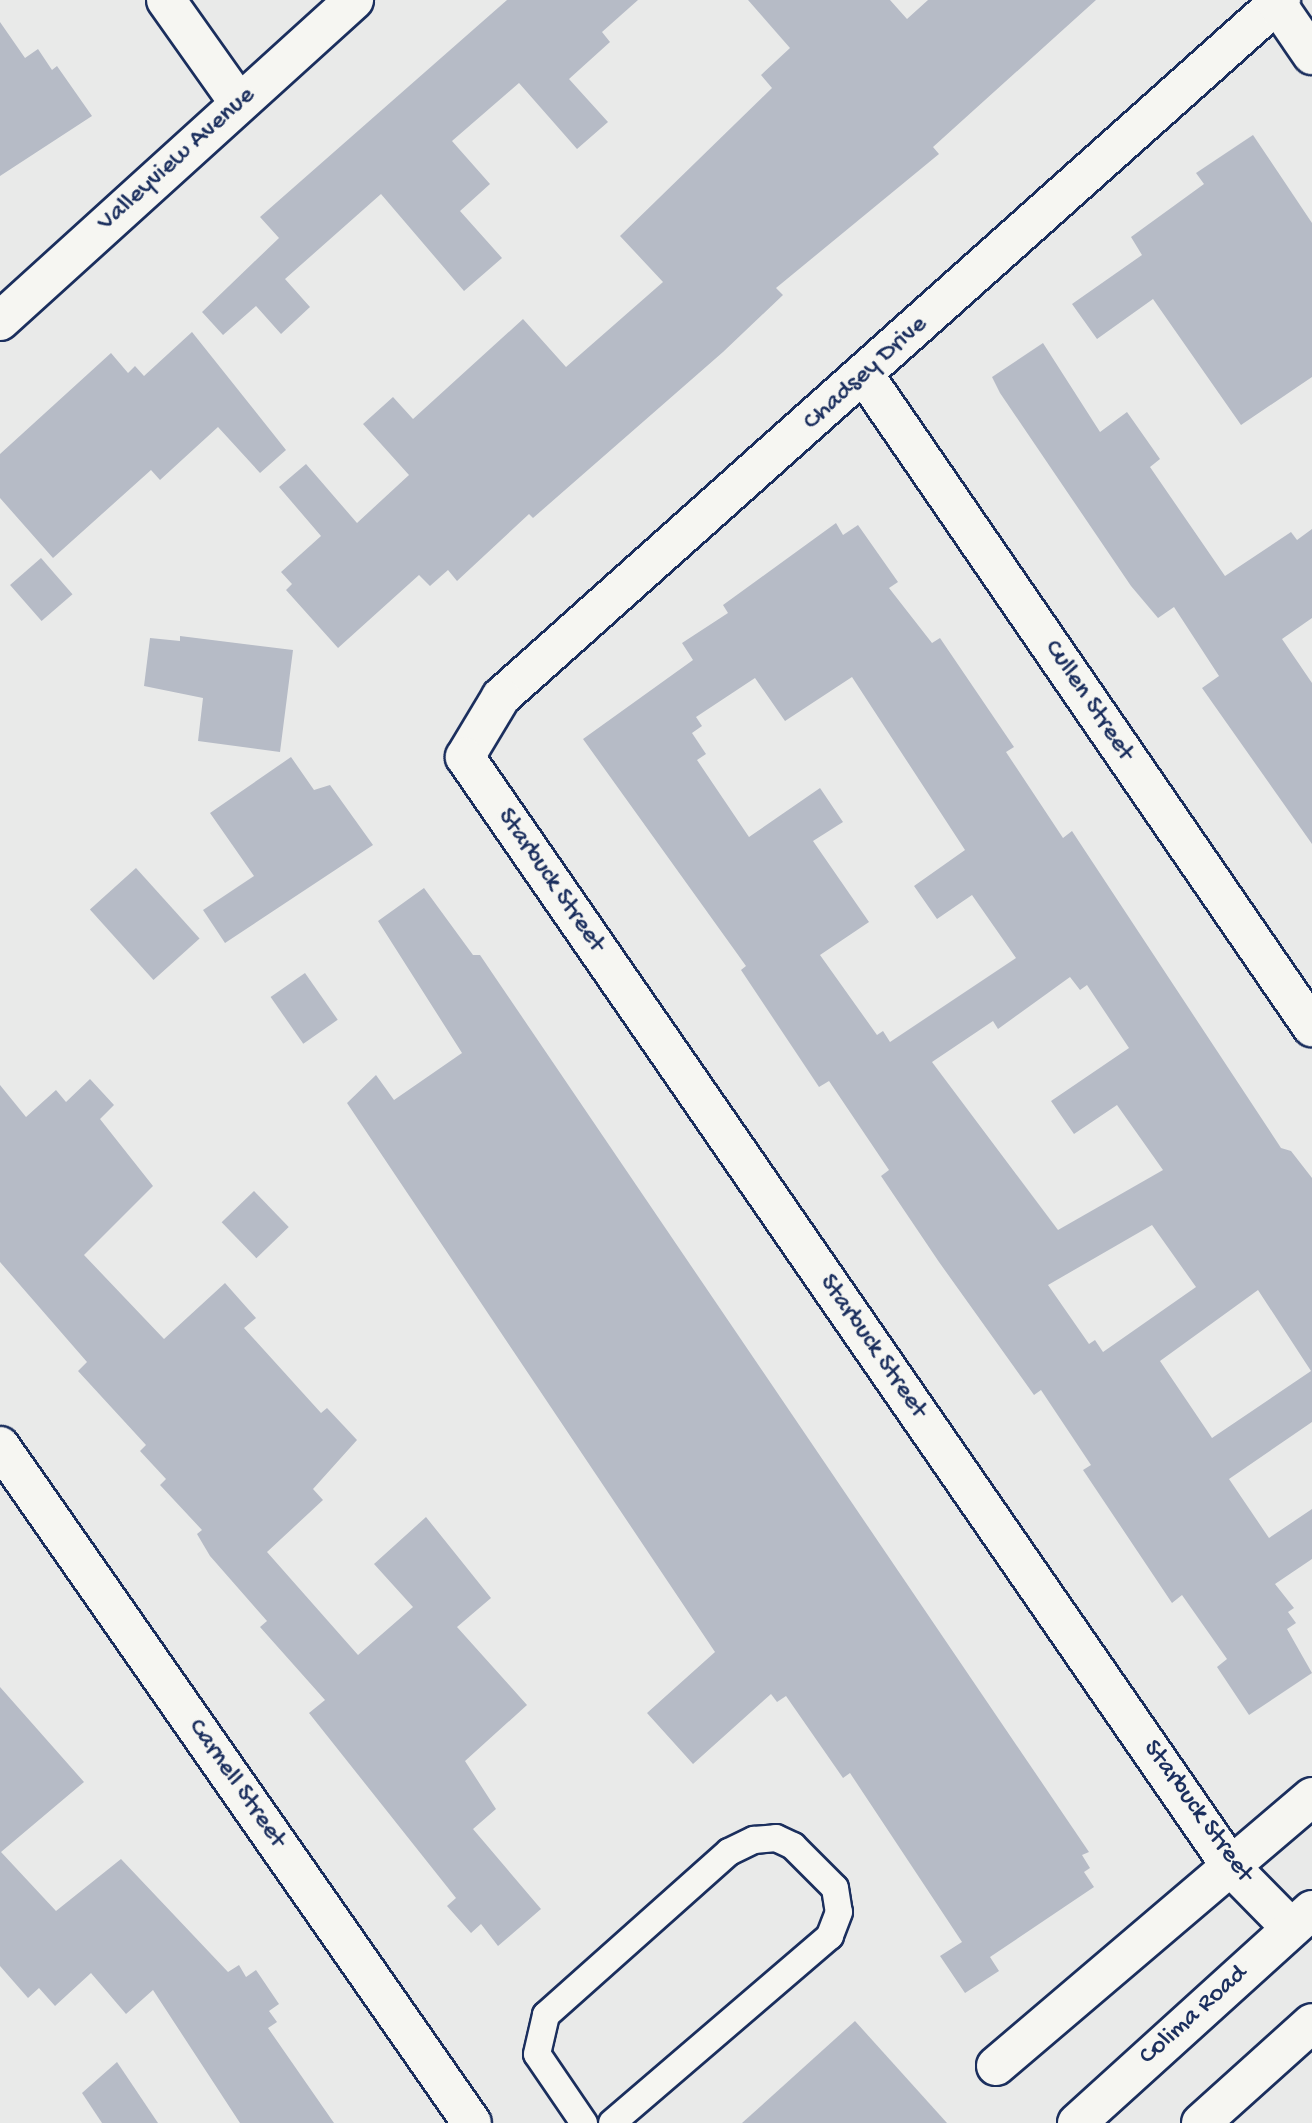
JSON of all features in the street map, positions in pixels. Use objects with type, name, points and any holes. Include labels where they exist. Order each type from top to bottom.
[{"type":"street","points":[[166,0],[239,103]]},
{"type":"street","name":"Valleyview Avenue","points":[[0,321],[354,0]]},
{"type":"street","points":[[1279,2],[1312,55]]},
{"type":"street","name":"Chadsey Drive","points":[[465,757],[501,696],[864,376],[1279,2]]},
{"type":"street","name":"Cullen Street","points":[[864,376],[1312,1027]]},
{"type":"street","name":"Starbuck Street","points":[[465,757],[1232,1868],[1305,1929]]},
{"type":"street","name":"Carnell Street","points":[[0,1446],[472,2123]]},
{"type":"street","points":[[996,2066],[1232,1868],[1312,1797]]},
{"type":"street","name":"Colima Road","points":[[1077,2123],[1305,1929]]},
{"type":"street","points":[[1201,2123],[1312,2023]]},
{"type":"lane","points":[[584,2123],[537,2054],[546,2015],[729,1852],[765,1839],[793,1846],[835,1888],[839,1912],[830,1936],[612,2123]]},
{"type":"building","points":[[507,0],[638,0],[602,32],[610,42],[569,79],[608,122],[577,149],[519,83],[452,141],[490,184],[460,211],[502,258],[464,291],[381,194],[285,279],[310,307],[281,334],[256,306],[223,335],[202,312],[279,238],[260,217]]},
{"type":"building","points":[[748,0],[890,0],[907,19],[928,0],[1096,0],[933,147],[939,154],[776,288],[783,295],[723,352],[533,518],[529,514],[457,581],[448,570],[430,586],[419,575],[338,648],[286,590],[292,584],[281,572],[321,536],[279,487],[306,464],[357,523],[409,475],[363,424],[393,397],[413,419],[523,319],[566,367],[663,282],[620,236],[772,88],[761,75],[790,48]]},
{"type":"building","points":[[0,22],[25,58],[38,49],[52,70],[57,66],[92,116],[0,176]]},
{"type":"building","points":[[1253,135],[1312,223],[1312,377],[1241,425],[1153,299],[1097,339],[1072,304],[1142,255],[1131,237],[1204,184],[1196,173]]},
{"type":"building","points":[[192,332],[286,450],[260,473],[218,427],[160,480],[151,470],[53,558],[0,498],[0,454],[111,353],[128,373],[135,366],[144,376]]},
{"type":"building","points":[[1043,343],[1100,432],[1127,412],[1160,459],[1150,467],[1225,576],[1291,532],[1297,540],[1312,529],[1312,618],[1282,639],[1312,683],[1312,844],[1202,688],[1219,676],[1174,607],[1158,618],[1131,586],[1000,393],[992,377]]},
{"type":"building","points":[[836,523],[843,535],[858,525],[898,582],[889,588],[932,643],[940,638],[1014,747],[1006,752],[1063,838],[1072,831],[1281,1148],[1291,1151],[1312,1178],[1312,1422],[1229,1479],[1269,1538],[1312,1509],[1312,1559],[1275,1584],[1294,1608],[1288,1612],[1296,1623],[1287,1629],[1312,1673],[1249,1715],[1217,1667],[1227,1659],[1182,1595],[1172,1603],[1083,1470],[1091,1465],[1041,1390],[1034,1395],[939,1262],[881,1176],[889,1170],[829,1081],[819,1087],[741,970],[746,966],[583,739],[693,660],[682,643],[728,613],[723,605]],"holes":[[[852,677],[965,850],[914,886],[937,919],[972,895],[1016,958],[890,1042],[883,1031],[877,1035],[820,955],[869,922],[813,841],[843,822],[820,788],[749,837],[697,760],[706,754],[692,733],[702,726],[696,717],[755,678],[785,721]],[[1070,977],[1080,990],[1087,985],[1129,1048],[1051,1101],[1074,1134],[1117,1105],[1163,1170],[1058,1230],[932,1062],[993,1021],[998,1029]],[[1152,1225],[1196,1287],[1103,1352],[1095,1340],[1089,1344],[1048,1285]],[[1258,1290],[1311,1371],[1212,1438],[1160,1361]]]},
{"type":"building","points":[[41,558],[72,594],[42,621],[10,585]]},
{"type":"building","points":[[180,636],[293,650],[280,752],[198,741],[203,698],[144,686],[150,638],[180,641]]},
{"type":"building","points":[[291,757],[314,790],[330,785],[373,845],[225,943],[203,910],[254,876],[210,813]]},
{"type":"building","points":[[136,868],[200,939],[153,980],[90,909]]},
{"type":"building","points":[[424,888],[473,955],[480,955],[1089,1852],[1082,1855],[1090,1868],[1084,1872],[1094,1887],[990,1957],[999,1971],[965,1993],[940,1956],[962,1942],[850,1773],[843,1778],[786,1696],[777,1702],[771,1694],[693,1764],[647,1713],[715,1652],[347,1103],[376,1075],[394,1100],[462,1053],[378,921]]},
{"type":"building","points":[[305,973],[338,1020],[303,1044],[271,997]]},
{"type":"building","points":[[90,1079],[114,1105],[100,1119],[153,1186],[84,1255],[164,1339],[225,1283],[256,1318],[244,1328],[321,1413],[327,1408],[357,1440],[313,1489],[323,1500],[267,1552],[358,1655],[413,1607],[374,1564],[426,1517],[491,1598],[457,1627],[527,1705],[465,1761],[496,1809],[473,1829],[541,1909],[498,1946],[481,1924],[471,1933],[447,1906],[456,1898],[309,1713],[325,1700],[260,1627],[267,1621],[210,1556],[197,1534],[202,1530],[160,1485],[166,1479],[140,1451],[146,1445],[78,1371],[87,1362],[0,1262],[0,1085],[26,1117],[56,1090],[66,1102]]},
{"type":"building","points":[[254,1191],[289,1227],[256,1258],[222,1222]]},
{"type":"building","points":[[0,1687],[84,1782],[1,1852],[56,1911],[121,1859],[228,1972],[239,1965],[246,1977],[256,1970],[279,2004],[269,2011],[277,2022],[268,2028],[334,2123],[240,2123],[153,1990],[126,2014],[91,1973],[55,2006],[39,1988],[28,1998],[0,1966]]},
{"type":"building","points":[[855,2021],[947,2123],[742,2123]]},
{"type":"building","points":[[117,2062],[158,2123],[102,2123],[82,2093]]}]
